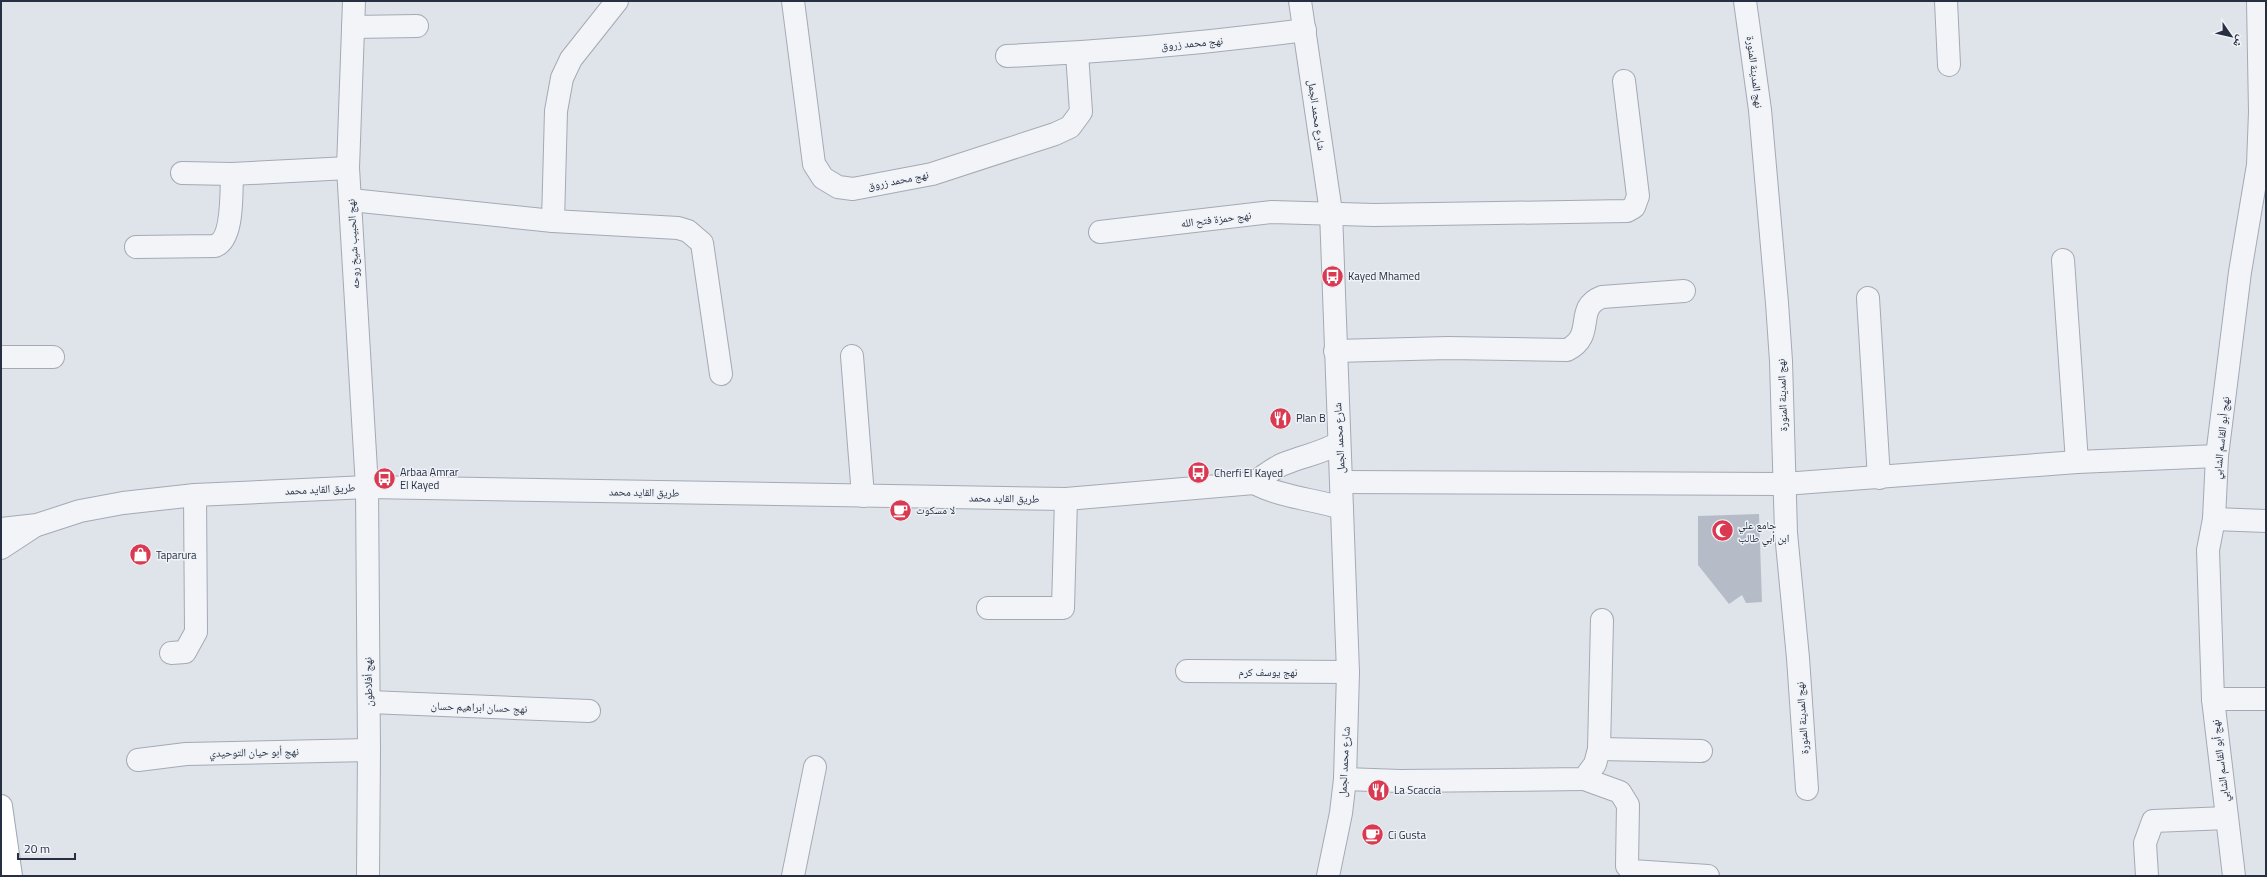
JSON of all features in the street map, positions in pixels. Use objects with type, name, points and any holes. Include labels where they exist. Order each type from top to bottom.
[{"type":"main road","points":[[1,806],[12,876]]},
{"type":"street","name":"نهج الحبيب شيخ روحه","points":[[354,1],[348,168],[367,487]]},
{"type":"street","points":[[553,221],[556,111],[562,78],[570,59],[617,1]]},
{"type":"street","name":"نهج محمد زروق","points":[[793,1],[814,164],[823,178],[838,187],[852,189],[932,174],[1055,134],[1070,127],[1081,112],[1077,53]]},
{"type":"street","name":"شارع محمد الجمل","points":[[1300,1],[1331,212],[1348,672],[1345,779],[1341,813],[1328,876]]},
{"type":"street","name":"نهج المدينة المنورة","points":[[1745,1],[1760,110],[1777,303],[1781,361],[1786,533],[1798,658],[1807,789]]},
{"type":"street","points":[[1946,1],[1949,65]]},
{"type":"street","name":"نهج أبو القاسم الشابي","points":[[2234,876],[2213,699],[2208,550],[2214,519],[2217,456],[2240,272],[2258,164],[2262,34],[2258,1]]},
{"type":"street","points":[[353,27],[417,26]]},
{"type":"street","name":"نهج محمد زروق","points":[[1006,56],[1077,53],[1206,43],[1305,30]]},
{"type":"street","name":"نهج حمزة فتح الله","points":[[1100,232],[1272,212],[1331,212],[1374,215],[1627,211],[1634,207],[1638,196],[1624,81]]},
{"type":"street","points":[[182,173],[232,174],[348,168]]},
{"type":"street","points":[[136,247],[215,246],[221,244],[227,232],[232,174]]},
{"type":"street","points":[[350,200],[553,221],[660,226],[683,229],[696,236],[702,244],[721,374]]},
{"type":"street","points":[[2063,260],[2077,462]]},
{"type":"street","points":[[1335,350],[1448,348],[1567,350],[1577,345],[1582,338],[1587,310],[1594,300],[1602,297],[1684,291]]},
{"type":"street","points":[[1868,298],[1879,478]]},
{"type":"street","points":[[852,356],[863,496]]},
{"type":"street","points":[[1,357],[53,357]]},
{"type":"street","points":[[1339,443],[1322,453],[1286,463],[1270,471],[1254,483],[1270,492],[1320,501],[1342,508]]},
{"type":"street","points":[[1341,482],[1784,484],[2077,462],[2217,456]]},
{"type":"street","name":"طريق القايد محمد","points":[[1,529],[37,524],[80,511],[123,503],[195,495],[367,487],[1066,499],[1254,483]]},
{"type":"street","name":"نهج أفلاطون","points":[[367,487],[369,702],[368,876]]},
{"type":"street","points":[[171,653],[185,652],[196,632],[195,495]]},
{"type":"street","points":[[988,608],[1063,608],[1066,499]]},
{"type":"street","points":[[2214,519],[2266,522]]},
{"type":"street","name":"طريق القايد محمد","points":[[1,548],[37,524]]},
{"type":"street","points":[[1584,779],[1595,764],[1599,749],[1602,620]]},
{"type":"street","name":"نهج يوسف كرم","points":[[1187,672],[1348,672]]},
{"type":"street","points":[[2213,699],[2266,699]]},
{"type":"street","name":"نهج حسان ابراهيم حسان","points":[[369,702],[590,711]]},
{"type":"street","points":[[1599,749],[1701,751]]},
{"type":"street","name":"نهج أبو حيان التوحيدي","points":[[138,760],[186,754],[369,750]]},
{"type":"street","points":[[794,876],[815,767]]},
{"type":"street","points":[[1345,779],[1408,781],[1584,779],[1620,792],[1628,805],[1628,866],[1632,871],[1708,876]]},
{"type":"street","points":[[2147,876],[2145,844],[2153,821],[2227,818]]},
{"type":"building","points":[[1759,514],[1762,602],[1746,603],[1742,595],[1729,604],[1698,565],[1698,516]]},
{"type":"place","name":"Kayed Mhamed","points":[[1333,276]]},
{"type":"place","name":"Plan B","points":[[1280,418]]},
{"type":"place","name":"Cherfi El Kayed","points":[[1199,473]]},
{"type":"place","name":"Arbaa Amrar El Kayed","points":[[385,478]]},
{"type":"place","name":"لا مسكوت","points":[[900,510]]},
{"type":"place","name":"جامع علي ابن أبي طالب","points":[[1723,531]]},
{"type":"place","name":"Taparura","points":[[140,555]]},
{"type":"place","name":"La Scaccia","points":[[1378,790]]},
{"type":"place","name":"Ci Gusta","points":[[1372,835]]}]
